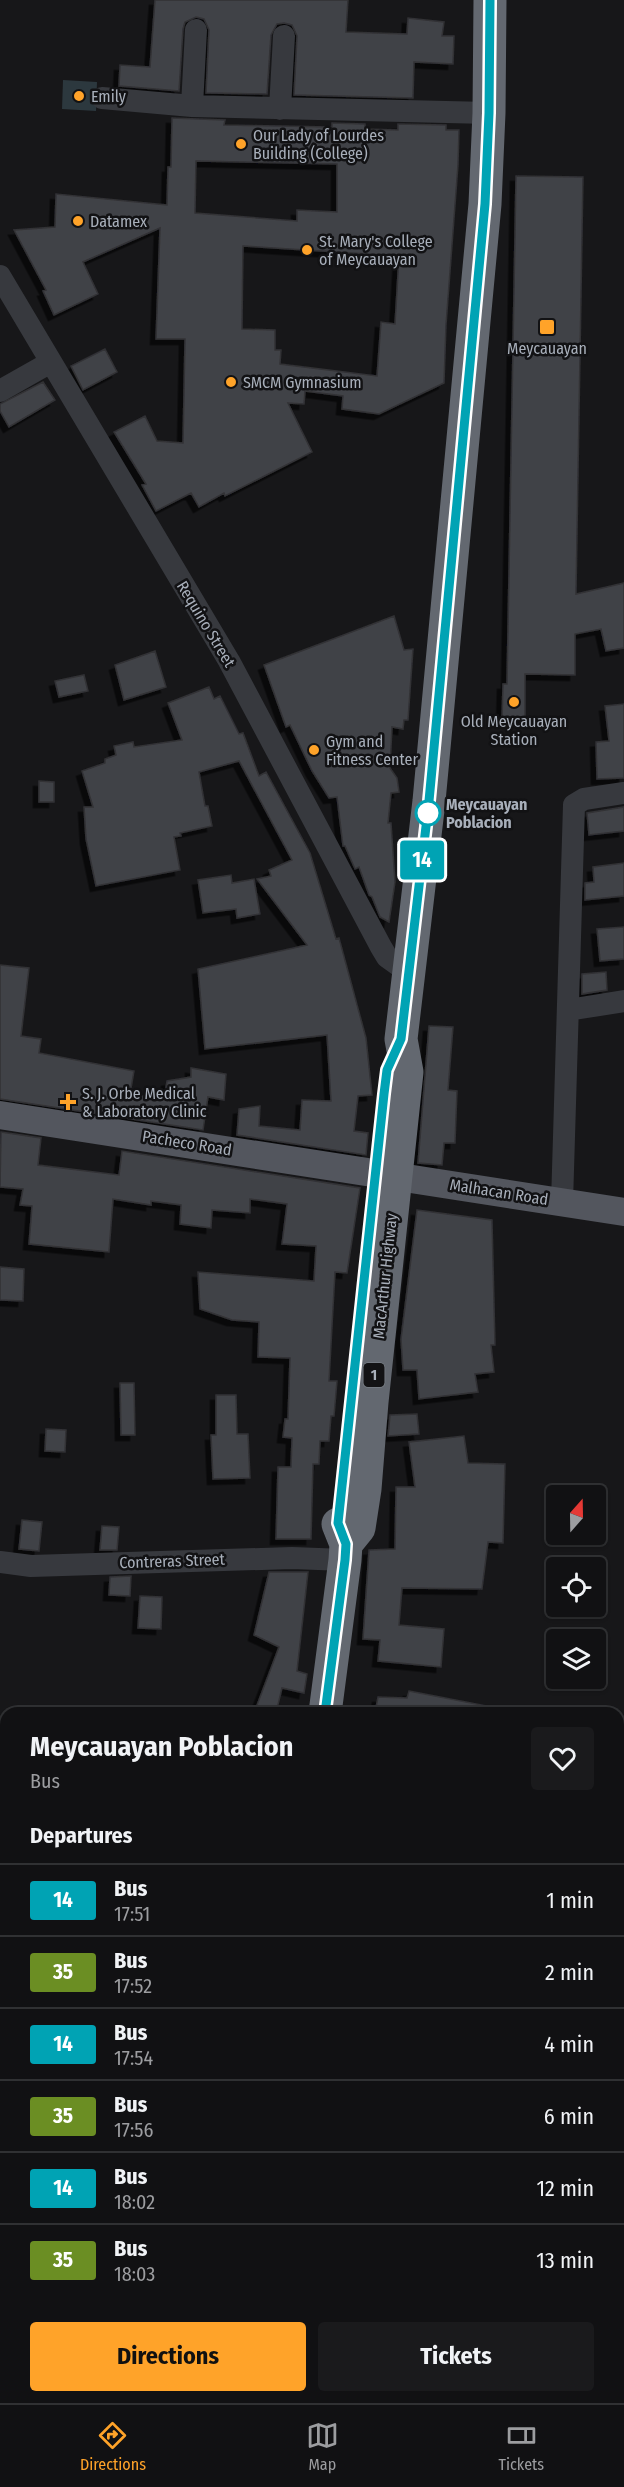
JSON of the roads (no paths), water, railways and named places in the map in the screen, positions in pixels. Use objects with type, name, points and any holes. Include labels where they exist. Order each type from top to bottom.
[{"type":"highway","name":"MacArthur Highway","points":[[326,1707],[346,1552],[338,1523],[386,1174],[407,1072],[401,1039],[429,801],[488,163],[490,0]]},
{"type":"main road","name":"Pacheco Road","points":[[0,1115],[386,1174]]},
{"type":"main road","name":"Malhacan Road","points":[[386,1174],[624,1212]]},
{"type":"street","points":[[192,106],[196,30]]},
{"type":"street","points":[[280,109],[284,36]]},
{"type":"street","points":[[102,98],[192,106],[489,113]]},
{"type":"street","name":"Requino Street","points":[[0,276],[229,661],[381,947],[387,957],[408,972]]},
{"type":"street","points":[[0,390],[51,362]]},
{"type":"street","points":[[562,1203],[574,805],[584,799],[624,793]]},
{"type":"street","points":[[568,1010],[624,1001]]},
{"type":"street","name":"Contreras Street","points":[[0,1562],[31,1566],[292,1558],[346,1552]]},
{"type":"place","name":"Emily","points":[[79,96]]},
{"type":"place","name":"Our Lady of Lourdes Building (College)","points":[[241,144]]},
{"type":"place","name":"Datamex","points":[[78,221]]},
{"type":"place","name":"St. Mary's College of Meycauayan","points":[[307,250]]},
{"type":"place","name":"Meycauayan","points":[[547,327]]},
{"type":"place","name":"SMCM Gymnasium","points":[[231,382]]},
{"type":"place","name":"Old Meycauayan Station","points":[[514,702]]},
{"type":"place","name":"Gym and Fitness Center","points":[[314,750]]},
{"type":"place","name":"Meycauayan Poblacion","points":[[428,813]]},
{"type":"place","name":"S. J. Orbe Medical & Laboratory Clinic","points":[[68,1102]]}]
